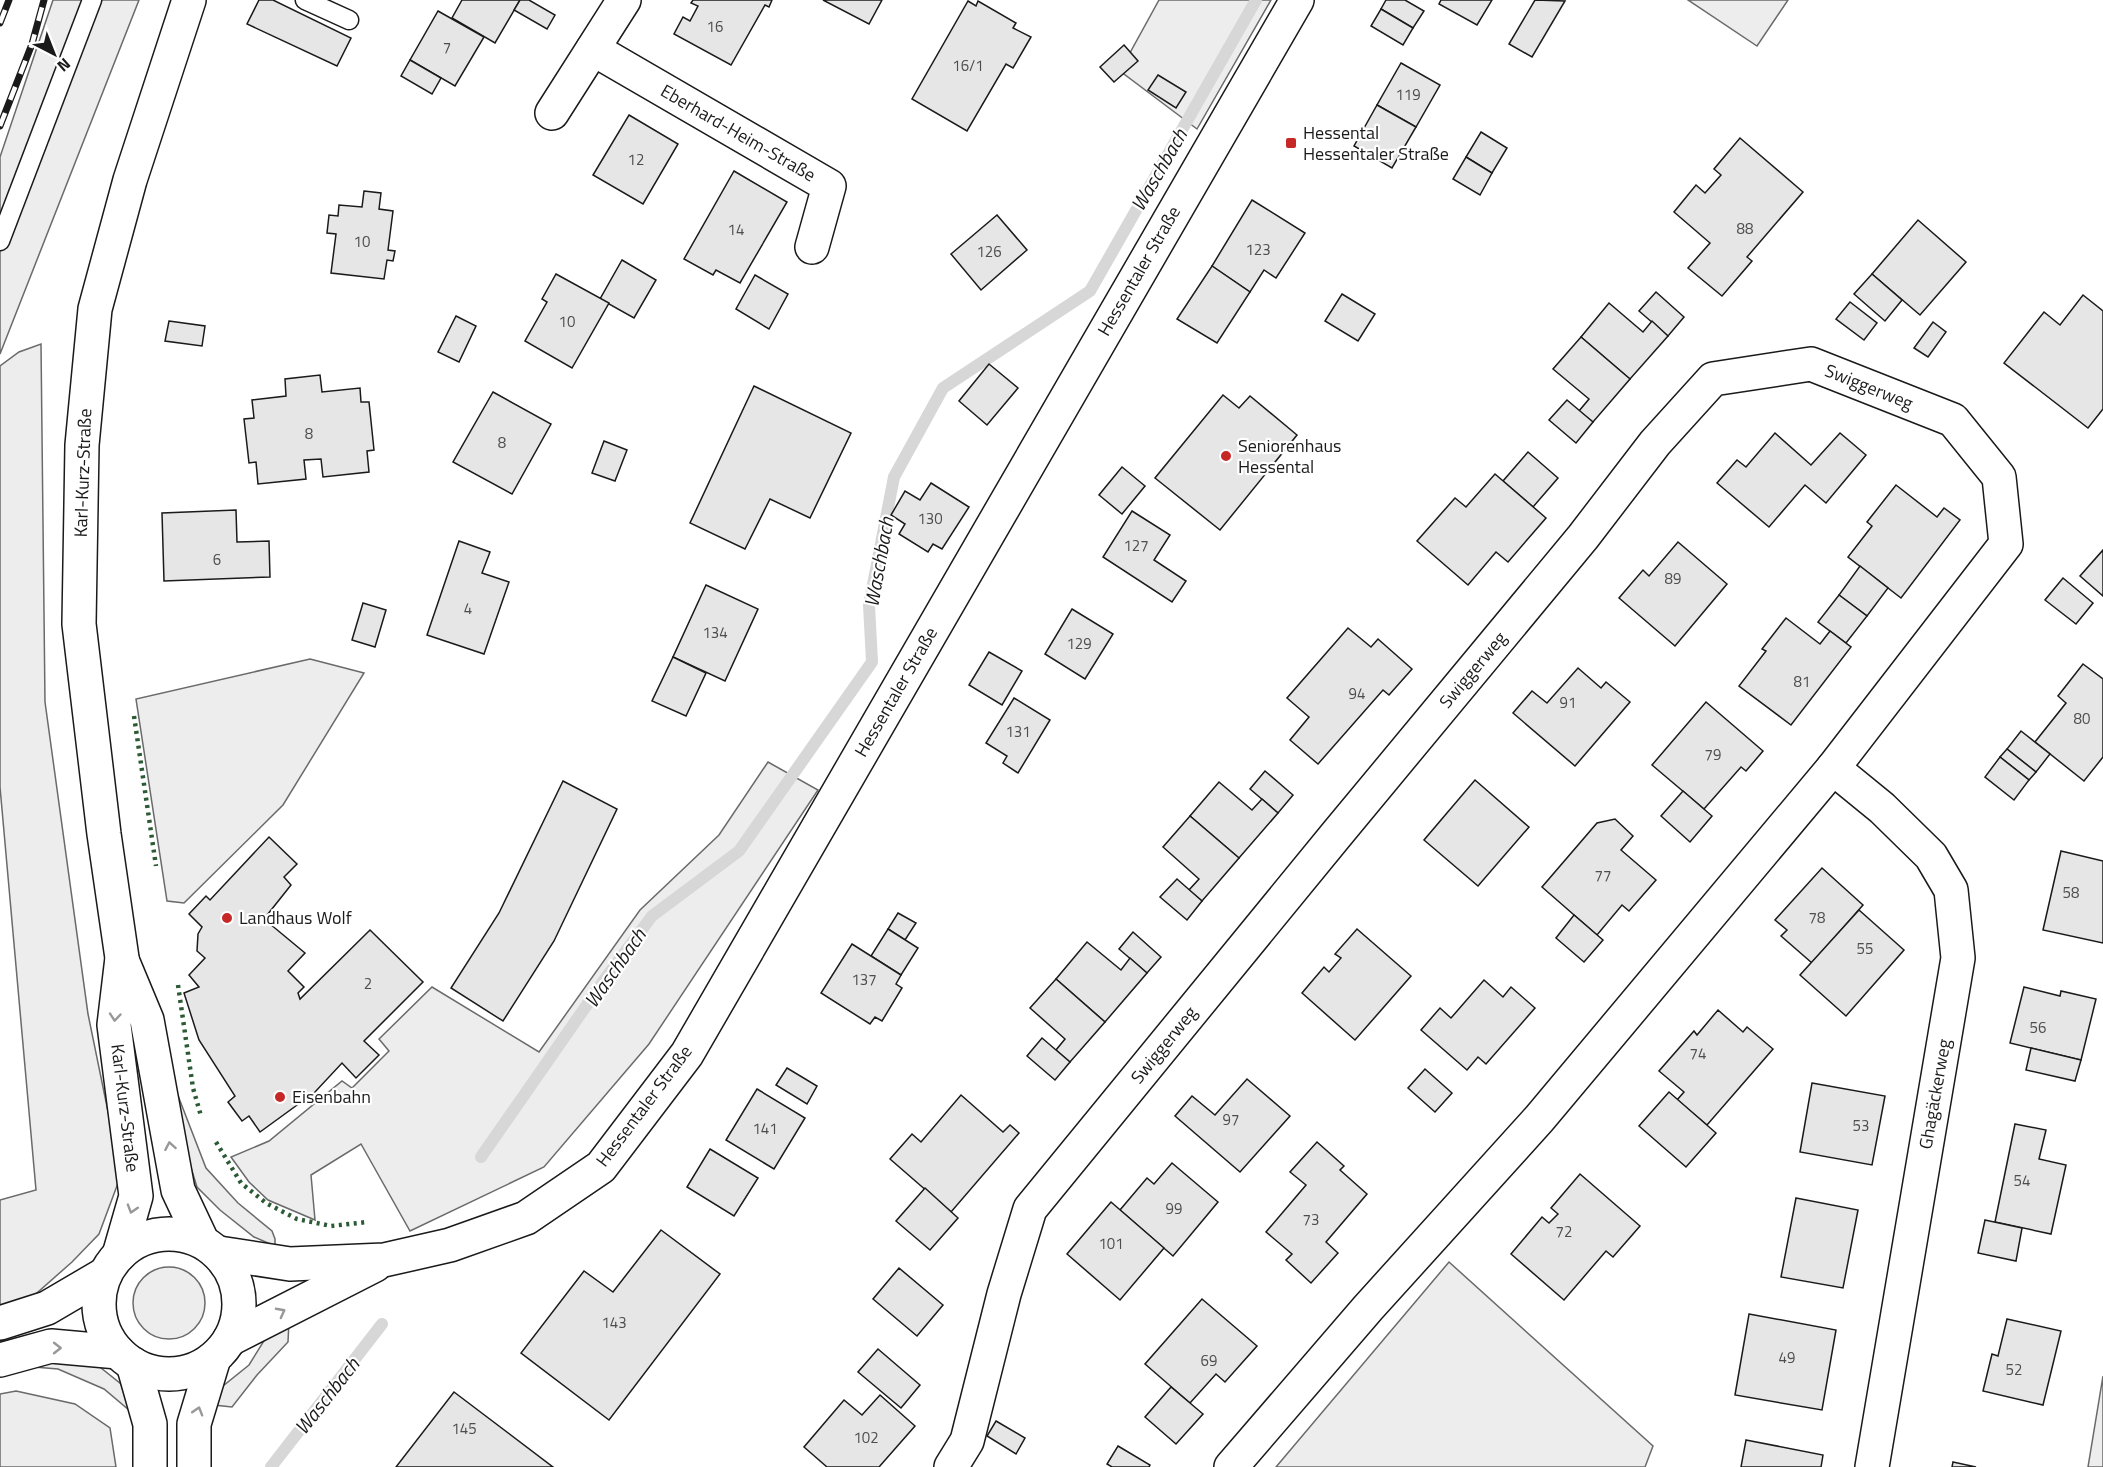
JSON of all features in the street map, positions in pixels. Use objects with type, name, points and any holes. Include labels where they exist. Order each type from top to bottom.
[{"type":"street","name":"Karl-Kurz-Straße","points":[[189,0],[130,180],[95,309],[82,445],[79,624],[122,958],[147,1020],[178,1190],[210,1247]]},
{"type":"street","points":[[552,113],[624,0]]},
{"type":"street","name":"Hessentaler Straße","points":[[210,1247],[290,1264],[384,1260],[450,1245],[526,1218],[601,1167],[687,1054],[1297,0]]},
{"type":"street","name":"Eberhard-Heim-Straße","points":[[593,49],[829,186],[812,247]]},
{"type":"street","name":"Swiggerweg","points":[[951,1467],[967,1441],[1004,1294],[1030,1209],[1583,537],[1655,443],[1713,379],[1811,364],[1953,420],[1999,477],[2006,544],[1833,768],[1539,1119],[1368,1308],[1231,1467]]},
{"type":"street","name":"Ghagäckerweg","points":[[1833,768],[1882,808],[1931,856],[1951,890],[1958,958],[1872,1467]]},
{"type":"street","name":"Karl-Kurz-Straße","points":[[112,1265],[136,1196],[114,1025],[122,958]]},
{"type":"street","points":[[0,1323],[47,1308],[112,1265],[137,1241],[159,1234],[181,1234],[210,1247],[232,1271],[239,1291],[239,1316],[222,1348],[194,1424],[194,1467]]},
{"type":"street","name":"Hessentaler Straße","points":[[222,1348],[384,1260]]},
{"type":"street","points":[[112,1265],[99,1296],[101,1320],[107,1337],[126,1358],[150,1424],[150,1467]]},
{"type":"street","points":[[0,1360],[51,1346],[126,1358],[150,1371],[169,1374],[193,1370],[222,1348]]},
{"type":"lane","points":[[0,241],[92,0]]},
{"type":"lane","points":[[305,0],[349,20]]},
{"type":"shaded area","points":[[53,0],[139,0],[0,354],[0,157]]},
{"type":"shaded area","points":[[1159,0],[1271,0],[1197,129],[1120,71]]},
{"type":"shaded area","points":[[1688,0],[1788,0],[1757,46]]},
{"type":"shaded area","points":[[41,344],[45,702],[88,1014],[121,1175],[99,1234],[72,1262],[30,1299],[0,1308],[0,1200],[36,1190],[0,787],[0,366],[19,352]]},
{"type":"shaded area","points":[[310,659],[364,673],[283,805],[184,903],[167,901],[136,699]]},
{"type":"shaded area","points":[[768,762],[818,790],[649,1044],[544,1167],[410,1231],[361,1144],[311,1175],[315,1220],[268,1200],[249,1182],[231,1157],[269,1141],[342,1081],[352,1088],[389,1051],[379,1039],[432,987],[539,1052],[640,910],[719,835]]},
{"type":"shaded area","points":[[177,1093],[206,1168],[238,1203],[272,1231],[275,1246],[254,1237],[220,1210],[197,1187],[169,1097]]},
{"type":"shaded area","points":[[1449,1262],[1653,1446],[1645,1467],[1276,1467]]},
{"type":"shaded area","points":[[162,1267],[176,1267],[195,1277],[205,1296],[205,1310],[195,1329],[176,1339],[162,1339],[143,1329],[133,1310],[133,1296],[143,1277]]},
{"type":"shaded area","points":[[289,1321],[288,1342],[257,1375],[232,1407],[214,1405],[223,1386],[249,1365],[265,1339]]},
{"type":"shaded area","points":[[53,1356],[91,1360],[121,1384],[129,1410],[104,1389],[58,1369],[22,1366]]},
{"type":"shaded area","points":[[2103,1376],[2103,1467],[2088,1467]]},
{"type":"shaded area","points":[[16,1391],[75,1404],[110,1428],[116,1467],[0,1467],[0,1394]]},
{"type":"building","points":[[259,0],[273,0],[351,38],[337,66],[247,24]]},
{"type":"building","points":[[462,0],[520,0],[495,43],[452,18]]},
{"type":"building","points":[[520,0],[529,0],[555,15],[547,29],[514,10]]},
{"type":"building","points":[[693,0],[772,0],[769,7],[765,5],[731,65],[674,34],[683,17],[690,21],[698,6],[691,3]]},
{"type":"building","points":[[823,0],[882,0],[869,24]]},
{"type":"building","points":[[1386,0],[1405,0],[1424,11],[1413,28],[1381,9]]},
{"type":"building","points":[[1441,0],[1492,0],[1477,25],[1439,4]]},
{"type":"building","points":[[1535,0],[1565,1],[1532,57],[1509,44]]},
{"type":"building","points":[[968,1],[976,6],[978,1],[1016,23],[1013,28],[1031,37],[1013,68],[1006,64],[967,131],[912,99]]},
{"type":"building","points":[[1381,9],[1413,28],[1403,45],[1371,26]]},
{"type":"building","points":[[438,11],[484,37],[455,86],[410,60]]},
{"type":"building","points":[[1124,45],[1138,61],[1114,82],[1100,67]]},
{"type":"building","points":[[410,60],[441,78],[432,94],[401,76]]},
{"type":"building","points":[[1401,63],[1440,85],[1416,127],[1377,105]]},
{"type":"building","points":[[1158,75],[1186,92],[1176,108],[1148,90]]},
{"type":"building","points":[[1377,105],[1416,127],[1392,168],[1354,146]]},
{"type":"building","points":[[629,115],[678,144],[643,204],[593,175]]},
{"type":"building","points":[[1481,132],[1507,148],[1492,173],[1466,157]]},
{"type":"building","points":[[1740,138],[1803,192],[1747,257],[1752,261],[1722,296],[1688,268],[1710,243],[1674,212],[1696,185],[1705,193],[1721,175],[1714,169]]},
{"type":"building","points":[[1466,157],[1492,173],[1480,195],[1453,179]]},
{"type":"building","points":[[734,171],[787,202],[740,283],[716,270],[713,275],[684,259]]},
{"type":"building","points":[[364,191],[381,193],[379,209],[393,211],[388,250],[395,251],[393,261],[387,260],[384,279],[331,273],[336,234],[327,233],[329,215],[338,216],[339,205],[362,207]]},
{"type":"building","points":[[1252,200],[1305,233],[1276,278],[1264,270],[1250,292],[1212,266]]},
{"type":"building","points":[[997,215],[1027,250],[981,290],[951,254]]},
{"type":"building","points":[[1918,220],[1966,262],[1920,315],[1872,274]]},
{"type":"building","points":[[622,260],[656,280],[634,318],[600,299]]},
{"type":"building","points":[[1212,266],[1250,292],[1217,343],[1177,319]]},
{"type":"building","points":[[556,274],[609,303],[572,368],[525,341],[547,302],[542,299]]},
{"type":"building","points":[[1872,274],[1902,300],[1885,321],[1854,294]]},
{"type":"building","points":[[755,275],[788,294],[769,329],[736,309]]},
{"type":"building","points":[[1656,292],[1684,317],[1668,336],[1639,311]]},
{"type":"building","points":[[1342,294],[1375,314],[1358,341],[1325,321]]},
{"type":"building","points":[[2083,295],[2103,311],[2103,409],[2088,428],[2004,363],[2044,312],[2060,325]]},
{"type":"building","points":[[1850,302],[1877,323],[1864,340],[1836,319]]},
{"type":"building","points":[[1609,303],[1643,332],[1652,321],[1668,336],[1630,379],[1581,337]]},
{"type":"building","points":[[456,316],[476,326],[459,362],[438,352]]},
{"type":"building","points":[[169,321],[205,326],[202,346],[165,341]]},
{"type":"building","points":[[1933,322],[1946,332],[1928,357],[1914,348]]},
{"type":"building","points":[[1581,337],[1630,379],[1593,422],[1579,411],[1589,399],[1553,369]]},
{"type":"building","points":[[989,364],[1018,388],[987,425],[959,401]]},
{"type":"building","points":[[320,375],[322,392],[360,388],[361,402],[369,402],[374,450],[367,451],[369,472],[323,477],[321,459],[304,460],[306,479],[258,484],[256,462],[249,463],[244,419],[254,418],[252,400],[286,396],[285,379]]},
{"type":"building","points":[[754,386],[851,433],[810,518],[770,499],[745,549],[690,523]]},
{"type":"building","points":[[493,392],[551,424],[512,494],[453,462]]},
{"type":"building","name":"Seniorenhaus Hessental","points":[[1223,395],[1239,408],[1250,396],[1297,435],[1220,530],[1155,478]]},
{"type":"building","points":[[1567,400],[1593,422],[1576,443],[1549,420]]},
{"type":"building","points":[[1775,433],[1811,465],[1840,433],[1866,455],[1826,503],[1805,485],[1769,527],[1717,483],[1737,460],[1746,467]]},
{"type":"building","points":[[604,441],[627,450],[615,481],[592,473]]},
{"type":"building","points":[[1528,452],[1558,478],[1533,507],[1503,481]]},
{"type":"building","points":[[1122,467],[1145,486],[1122,514],[1099,495]]},
{"type":"building","points":[[1495,474],[1546,518],[1508,562],[1496,552],[1468,585],[1417,541],[1455,498],[1466,507]]},
{"type":"building","points":[[931,483],[969,507],[942,549],[933,544],[928,552],[899,534],[905,524],[891,515],[905,491],[920,500]]},
{"type":"building","points":[[1896,485],[1937,517],[1944,508],[1960,520],[1901,598],[1848,557],[1872,526],[1867,522]]},
{"type":"building","points":[[236,510],[237,542],[269,541],[270,577],[164,581],[162,513]]},
{"type":"building","points":[[1132,511],[1170,535],[1154,560],[1186,581],[1172,602],[1103,557]]},
{"type":"building","points":[[459,541],[490,552],[482,573],[509,582],[484,654],[427,635]]},
{"type":"building","points":[[1678,542],[1727,584],[1675,646],[1619,598],[1643,570],[1649,576]]},
{"type":"building","points":[[2103,550],[2103,596],[2080,576]]},
{"type":"building","points":[[1860,566],[1888,588],[1867,616],[1839,595]]},
{"type":"building","points":[[2063,578],[2093,603],[2076,624],[2045,600]]},
{"type":"building","points":[[706,585],[758,609],[725,681],[673,657]]},
{"type":"building","points":[[1839,595],[1867,616],[1846,643],[1818,622]]},
{"type":"building","points":[[363,603],[386,610],[375,647],[352,640]]},
{"type":"building","points":[[1072,609],[1113,634],[1085,679],[1045,654]]},
{"type":"building","points":[[1786,618],[1820,644],[1830,631],[1851,647],[1791,725],[1739,686],[1766,651],[1762,649]]},
{"type":"building","points":[[1348,628],[1371,647],[1378,639],[1412,669],[1389,695],[1383,690],[1318,764],[1290,740],[1309,717],[1287,698]]},
{"type":"building","points":[[989,652],[1022,671],[1002,705],[969,685]]},
{"type":"building","points":[[673,657],[706,673],[686,716],[652,701]]},
{"type":"building","points":[[2083,664],[2103,679],[2103,757],[2084,781],[2035,742],[2066,703],[2058,696]]},
{"type":"building","points":[[1578,668],[1601,688],[1606,682],[1630,702],[1575,766],[1513,713],[1532,691],[1547,703]]},
{"type":"building","points":[[1014,698],[1050,720],[1018,773],[1003,763],[1007,756],[986,743]]},
{"type":"building","points":[[1706,702],[1763,751],[1746,771],[1741,767],[1704,809],[1652,765]]},
{"type":"building","points":[[2021,731],[2050,754],[2036,772],[2007,749]]},
{"type":"building","points":[[2007,749],[2036,772],[2029,780],[2000,757]]},
{"type":"building","points":[[2000,757],[2029,780],[2014,800],[1985,777]]},
{"type":"building","points":[[1265,771],[1293,795],[1278,813],[1250,789]]},
{"type":"building","points":[[1475,780],[1529,827],[1478,886],[1424,840]]},
{"type":"building","points":[[563,781],[617,809],[554,941],[503,1021],[451,988],[499,913]]},
{"type":"building","points":[[1219,782],[1252,810],[1262,799],[1278,813],[1239,858],[1190,816]]},
{"type":"building","points":[[1683,791],[1712,816],[1690,842],[1661,816]]},
{"type":"building","points":[[1190,816],[1239,858],[1202,901],[1189,890],[1199,879],[1163,847]]},
{"type":"building","points":[[1615,819],[1633,836],[1621,850],[1656,880],[1629,911],[1622,905],[1597,935],[1542,887],[1597,823]]},
{"type":"building","points":[[269,837],[297,864],[284,877],[291,885],[264,919],[305,953],[288,971],[304,987],[298,993],[300,999],[370,930],[423,982],[364,1041],[379,1055],[356,1078],[342,1063],[315,1092],[260,1132],[249,1116],[242,1121],[228,1102],[235,1096],[199,1040],[184,993],[199,987],[189,975],[205,958],[197,951],[198,934],[202,927],[189,914],[206,896],[210,900]]},
{"type":"building","points":[[2061,851],[2103,861],[2103,943],[2043,930]]},
{"type":"building","points":[[1822,868],[1863,905],[1812,963],[1781,936],[1787,930],[1775,920]]},
{"type":"building","points":[[1177,879],[1202,901],[1187,920],[1160,897]]},
{"type":"building","points":[[1859,910],[1904,950],[1846,1016],[1800,975]]},
{"type":"building","points":[[898,913],[916,923],[905,940],[888,929]]},
{"type":"building","points":[[1574,915],[1603,940],[1584,962],[1556,938]]},
{"type":"building","points":[[888,929],[918,948],[901,975],[871,956]]},
{"type":"building","points":[[1357,929],[1411,976],[1355,1040],[1302,993],[1324,967],[1329,972],[1341,958],[1335,954]]},
{"type":"building","points":[[1133,932],[1161,957],[1147,973],[1119,949]]},
{"type":"building","points":[[1087,942],[1121,970],[1130,958],[1147,973],[1105,1022],[1056,979]]},
{"type":"building","points":[[852,944],[901,975],[896,984],[902,988],[882,1021],[875,1017],[870,1024],[821,993]]},
{"type":"building","points":[[1056,979],[1105,1022],[1070,1062],[1056,1050],[1065,1039],[1030,1008]]},
{"type":"building","points":[[1484,980],[1503,997],[1511,987],[1535,1008],[1486,1064],[1478,1057],[1467,1070],[1421,1030],[1440,1008],[1451,1018]]},
{"type":"building","points":[[2024,987],[2060,996],[2061,991],[2096,999],[2081,1060],[2010,1043]]},
{"type":"building","points":[[1718,1010],[1743,1032],[1747,1027],[1773,1049],[1707,1125],[1677,1100],[1684,1092],[1659,1071],[1694,1031],[1697,1035]]},
{"type":"building","points":[[1042,1038],[1070,1062],[1055,1080],[1027,1056]]},
{"type":"building","points":[[2031,1048],[2081,1060],[2075,1081],[2026,1070]]},
{"type":"building","points":[[787,1068],[817,1086],[807,1104],[776,1085]]},
{"type":"building","points":[[1425,1069],[1452,1093],[1435,1112],[1408,1088]]},
{"type":"building","points":[[1247,1079],[1290,1116],[1240,1172],[1175,1116],[1192,1096],[1215,1115]]},
{"type":"building","points":[[1812,1083],[1885,1096],[1872,1165],[1800,1152]]},
{"type":"building","points":[[757,1089],[805,1118],[774,1169],[726,1140]]},
{"type":"building","points":[[1669,1092],[1716,1133],[1686,1167],[1639,1126]]},
{"type":"building","points":[[961,1095],[1003,1132],[1010,1125],[1019,1133],[951,1212],[890,1159],[912,1134],[921,1142]]},
{"type":"building","points":[[2015,1124],[2046,1130],[2039,1159],[2066,1165],[2051,1234],[1995,1222]]},
{"type":"building","points":[[1317,1142],[1344,1166],[1340,1170],[1367,1194],[1326,1242],[1338,1253],[1311,1283],[1286,1260],[1292,1254],[1266,1232],[1306,1185],[1290,1172]]},
{"type":"building","points":[[710,1149],[758,1178],[734,1216],[687,1187]]},
{"type":"building","points":[[1172,1163],[1218,1202],[1173,1256],[1120,1210],[1147,1178],[1154,1184]]},
{"type":"building","points":[[1580,1174],[1640,1226],[1613,1257],[1606,1251],[1564,1300],[1511,1254],[1542,1217],[1549,1223],[1558,1214],[1551,1208]]},
{"type":"building","points":[[925,1188],[958,1218],[930,1250],[896,1221]]},
{"type":"building","points":[[1796,1198],[1858,1210],[1843,1288],[1781,1277]]},
{"type":"building","points":[[1111,1202],[1164,1248],[1120,1300],[1067,1254]]},
{"type":"building","points":[[1985,1220],[2022,1228],[2016,1261],[1978,1253]]},
{"type":"building","points":[[661,1230],[720,1274],[609,1420],[521,1353],[584,1271],[613,1292]]},
{"type":"building","points":[[899,1268],[943,1305],[917,1336],[873,1299]]},
{"type":"building","points":[[1202,1299],[1257,1346],[1225,1382],[1216,1374],[1190,1403],[1145,1364]]},
{"type":"building","points":[[1749,1314],[1836,1330],[1822,1410],[1735,1395]]},
{"type":"building","points":[[2007,1319],[2061,1331],[2043,1405],[1983,1391],[1992,1354],[1998,1356]]},
{"type":"building","points":[[878,1349],[920,1385],[901,1408],[858,1372]]},
{"type":"building","points":[[1171,1387],[1203,1414],[1176,1444],[1145,1417]]},
{"type":"building","points":[[454,1392],[553,1467],[396,1467]]},
{"type":"building","points":[[880,1395],[915,1426],[879,1467],[827,1467],[804,1447],[844,1400],[862,1415]]},
{"type":"building","points":[[996,1421],[1025,1438],[1016,1454],[987,1436]]},
{"type":"building","points":[[1746,1440],[1823,1455],[1821,1467],[1741,1467]]},
{"type":"building","points":[[1118,1446],[1150,1465],[1149,1467],[1112,1467],[1107,1464]]},
{"type":"building","points":[[1953,1462],[1976,1467],[1952,1467]]},
{"type":"waterway","name":"Waschbach","points":[[481,1157],[607,976],[652,916],[739,851],[872,662],[869,605],[894,477],[943,388],[1090,291],[1256,0]]},
{"type":"waterway","name":"Waschbach","points":[[271,1467],[382,1324]]},
{"type":"railway","points":[[0,23],[9,0]]},
{"type":"railway","points":[[0,126],[32,44],[44,0]]},
{"type":"hedge","points":[[134,716],[156,866]]},
{"type":"hedge","points":[[178,985],[193,1088],[201,1116]]},
{"type":"hedge","points":[[216,1142],[241,1183],[266,1203],[297,1219],[331,1226],[367,1222]]},
{"type":"place","name":"Hessental Hessentaler Straße","points":[[1291,143]]},
{"type":"place","name":"Seniorenhaus Hessental","points":[[1226,456]]},
{"type":"place","name":"Landhaus Wolf","points":[[227,918]]},
{"type":"place","name":"Eisenbahn","points":[[280,1097]]}]
